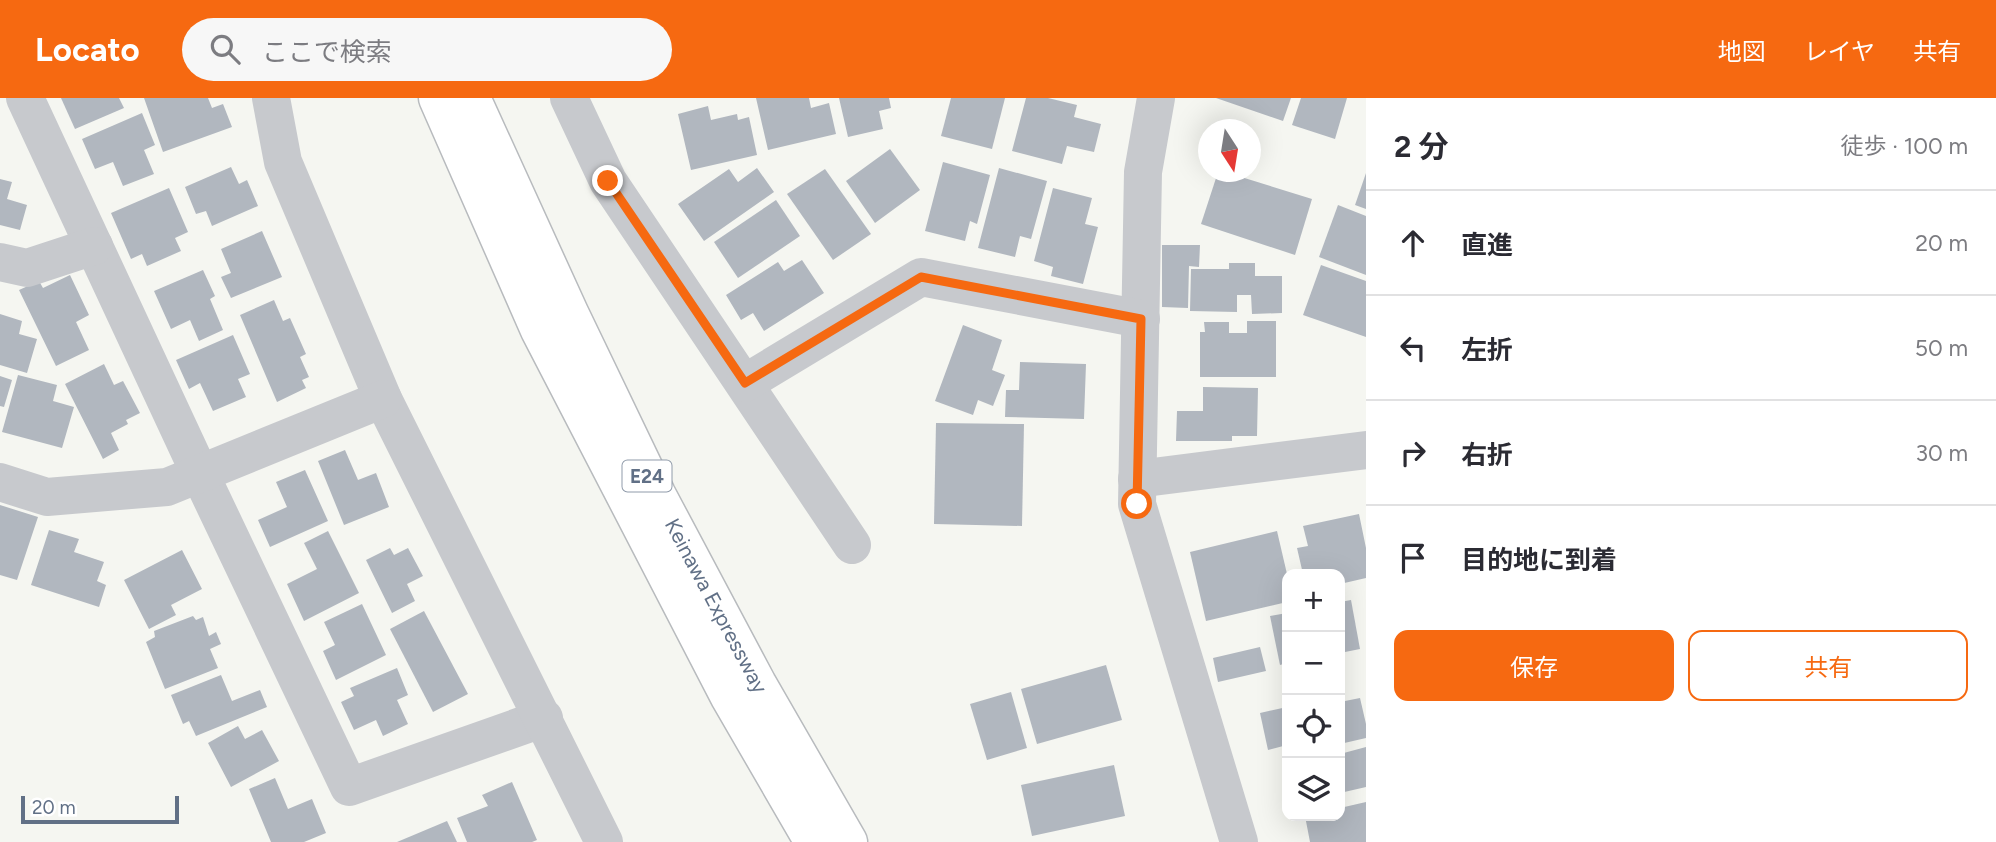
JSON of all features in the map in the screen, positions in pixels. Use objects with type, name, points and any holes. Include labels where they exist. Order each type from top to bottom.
[{"type":"highway","name":"Keinawa Expressway","points":[[438,98],[540,330],[730,697],[814,842]]},
{"type":"highway","name":"Keinawa Expressway","points":[[471,98],[569,313],[656,494],[757,684],[848,842]]},
{"type":"street","points":[[25,98],[349,787],[544,718]]},
{"type":"street","points":[[271,98],[283,162],[383,398],[604,842]]},
{"type":"street","points":[[569,98],[608,181],[852,545]]},
{"type":"street","points":[[1156,98],[1143,172],[1137,504],[1240,842]]},
{"type":"street","points":[[0,262],[27,268],[94,246]]},
{"type":"street","points":[[745,383],[921,277],[1141,319]]},
{"type":"street","points":[[0,482],[47,497],[167,487],[383,398]]},
{"type":"street","points":[[1137,479],[1366,450]]},
{"type":"building","points":[[61,98],[119,98],[124,108],[75,129]]},
{"type":"building","points":[[144,98],[208,98],[212,108],[223,104],[232,127],[163,152]]},
{"type":"building","points":[[756,98],[809,98],[811,108],[829,103],[836,134],[768,150]]},
{"type":"building","points":[[839,98],[889,98],[891,108],[879,111],[883,129],[848,137]]},
{"type":"building","points":[[951,98],[1005,98],[992,149],[941,136]]},
{"type":"building","points":[[1026,98],[1048,98],[1077,105],[1074,117],[1101,124],[1094,152],[1067,146],[1062,164],[1012,151]]},
{"type":"building","points":[[1216,98],[1291,98],[1283,121]]},
{"type":"building","points":[[1301,98],[1347,98],[1335,139],[1292,125]]},
{"type":"building","points":[[708,106],[711,120],[737,114],[738,120],[749,117],[757,155],[691,170],[678,114]]},
{"type":"building","points":[[142,113],[155,145],[144,150],[154,174],[123,186],[113,162],[95,169],[82,139]]},
{"type":"building","points":[[890,149],[920,190],[875,223],[846,181]]},
{"type":"building","points":[[943,162],[990,175],[977,224],[970,221],[965,241],[925,231]]},
{"type":"building","points":[[231,167],[239,184],[247,180],[258,206],[212,226],[206,211],[196,214],[185,187]]},
{"type":"building","points":[[757,168],[774,192],[704,241],[678,204],[729,169],[738,182]]},
{"type":"building","points":[[999,168],[1047,181],[1031,239],[1020,236],[1015,257],[978,248]]},
{"type":"building","points":[[825,169],[871,234],[833,260],[787,194]]},
{"type":"building","points":[[1366,173],[1366,209],[1355,205]]},
{"type":"building","points":[[0,179],[12,182],[7,199],[27,205],[20,230],[0,225]]},
{"type":"building","points":[[1215,182],[1257,182],[1312,199],[1295,255],[1201,224]]},
{"type":"building","points":[[169,188],[188,232],[175,238],[181,251],[147,266],[142,254],[131,259],[111,213]]},
{"type":"building","points":[[1053,188],[1092,198],[1085,224],[1098,227],[1083,284],[1051,276],[1053,267],[1034,261]]},
{"type":"building","points":[[776,200],[800,236],[738,278],[714,242]]},
{"type":"building","points":[[1338,205],[1366,216],[1366,275],[1319,257]]},
{"type":"building","points":[[262,231],[282,277],[231,298],[221,277],[231,273],[221,249]]},
{"type":"building","points":[[1162,245],[1200,245],[1199,267],[1189,266],[1188,308],[1162,307]]},
{"type":"building","points":[[802,260],[824,293],[764,331],[753,313],[741,320],[726,295],[778,262],[784,271]]},
{"type":"building","points":[[1229,263],[1255,263],[1255,276],[1282,276],[1282,313],[1252,314],[1251,295],[1237,295],[1237,312],[1190,311],[1191,269],[1229,269]]},
{"type":"building","points":[[1321,265],[1366,281],[1366,337],[1303,315]]},
{"type":"building","points":[[203,270],[215,296],[210,299],[223,330],[199,341],[190,320],[171,329],[154,291]]},
{"type":"building","points":[[70,275],[89,315],[76,322],[89,350],[56,366],[19,290],[39,281],[43,288]]},
{"type":"building","points":[[274,300],[283,321],[290,318],[306,354],[300,357],[309,377],[302,380],[306,388],[277,402],[240,315]]},
{"type":"building","points":[[0,314],[22,321],[19,334],[37,339],[27,373],[0,365]]},
{"type":"building","points":[[1247,321],[1276,321],[1276,377],[1200,377],[1200,332],[1205,332],[1204,322],[1229,322],[1229,333],[1247,333]]},
{"type":"building","points":[[963,325],[1002,340],[992,370],[1005,375],[993,406],[978,400],[973,415],[935,401]]},
{"type":"building","points":[[233,335],[250,374],[238,379],[246,397],[213,411],[200,383],[189,389],[176,360]]},
{"type":"building","points":[[1020,362],[1086,364],[1084,419],[1005,417],[1006,390],[1019,390]]},
{"type":"building","points":[[104,364],[114,385],[123,381],[140,413],[126,420],[128,424],[111,433],[119,450],[103,459],[65,384]]},
{"type":"building","points":[[18,375],[57,385],[53,401],[74,407],[62,448],[2,432]]},
{"type":"building","points":[[0,376],[12,380],[4,407],[0,406]]},
{"type":"building","points":[[1203,387],[1258,388],[1257,436],[1232,436],[1232,441],[1176,441],[1177,411],[1203,411]]},
{"type":"building","points":[[936,423],[1024,424],[1022,526],[934,524]]},
{"type":"building","points":[[345,450],[358,480],[376,473],[389,507],[344,525],[318,461]]},
{"type":"building","points":[[305,470],[328,521],[270,547],[258,520],[287,507],[276,482]]},
{"type":"building","points":[[0,505],[38,517],[17,580],[0,575]]},
{"type":"building","points":[[1359,514],[1366,548],[1366,578],[1345,583],[1345,569],[1302,569],[1297,548],[1308,546],[1303,526]]},
{"type":"building","points":[[49,530],[79,539],[74,552],[104,562],[97,581],[106,585],[99,607],[31,585]]},
{"type":"building","points":[[328,531],[359,593],[304,621],[287,584],[317,569],[304,543]]},
{"type":"building","points":[[1277,531],[1286,569],[1282,569],[1282,603],[1206,621],[1190,552]]},
{"type":"building","points":[[390,548],[394,555],[408,548],[423,576],[407,584],[415,601],[392,613],[366,560]]},
{"type":"building","points":[[182,550],[202,589],[171,605],[176,615],[149,629],[124,580]]},
{"type":"building","points":[[1351,600],[1360,649],[1345,652],[1345,632],[1345,601]]},
{"type":"building","points":[[362,604],[386,655],[336,680],[323,651],[335,645],[324,622]]},
{"type":"building","points":[[424,611],[468,694],[433,712],[390,629]]},
{"type":"building","points":[[1282,614],[1280,665],[1270,616]]},
{"type":"building","points":[[193,616],[196,620],[203,617],[209,636],[216,632],[221,644],[210,649],[218,668],[165,689],[146,642],[155,637],[154,631]]},
{"type":"building","points":[[1260,647],[1266,671],[1218,682],[1213,658]]},
{"type":"building","points":[[1106,665],[1122,720],[1037,744],[1021,689]]},
{"type":"building","points":[[397,668],[408,695],[397,700],[408,724],[383,736],[376,720],[354,730],[341,702],[354,696],[350,688]]},
{"type":"building","points":[[221,675],[232,701],[260,690],[267,707],[196,736],[189,721],[183,724],[171,695]]},
{"type":"building","points":[[1011,692],[1027,748],[987,760],[970,704]]},
{"type":"building","points":[[1360,698],[1366,738],[1345,743],[1345,701]]},
{"type":"building","points":[[1282,708],[1282,746],[1268,750],[1260,713]]},
{"type":"building","points":[[238,726],[245,739],[262,730],[279,761],[231,787],[208,743]]},
{"type":"building","points":[[1366,747],[1366,787],[1345,792],[1345,753]]},
{"type":"building","points":[[1114,765],[1125,816],[1032,836],[1021,785]]},
{"type":"building","points":[[275,778],[288,809],[312,799],[326,833],[304,842],[271,842],[249,789]]},
{"type":"building","points":[[512,782],[537,840],[467,842],[457,818],[488,806],[482,795]]},
{"type":"building","points":[[1366,802],[1366,842],[1310,842],[1306,821],[1345,821],[1345,807]]},
{"type":"building","points":[[447,821],[457,842],[397,842]]},
{"type":"route","points":[[608,181],[745,383],[921,277],[1141,319],[1137,504]]}]
